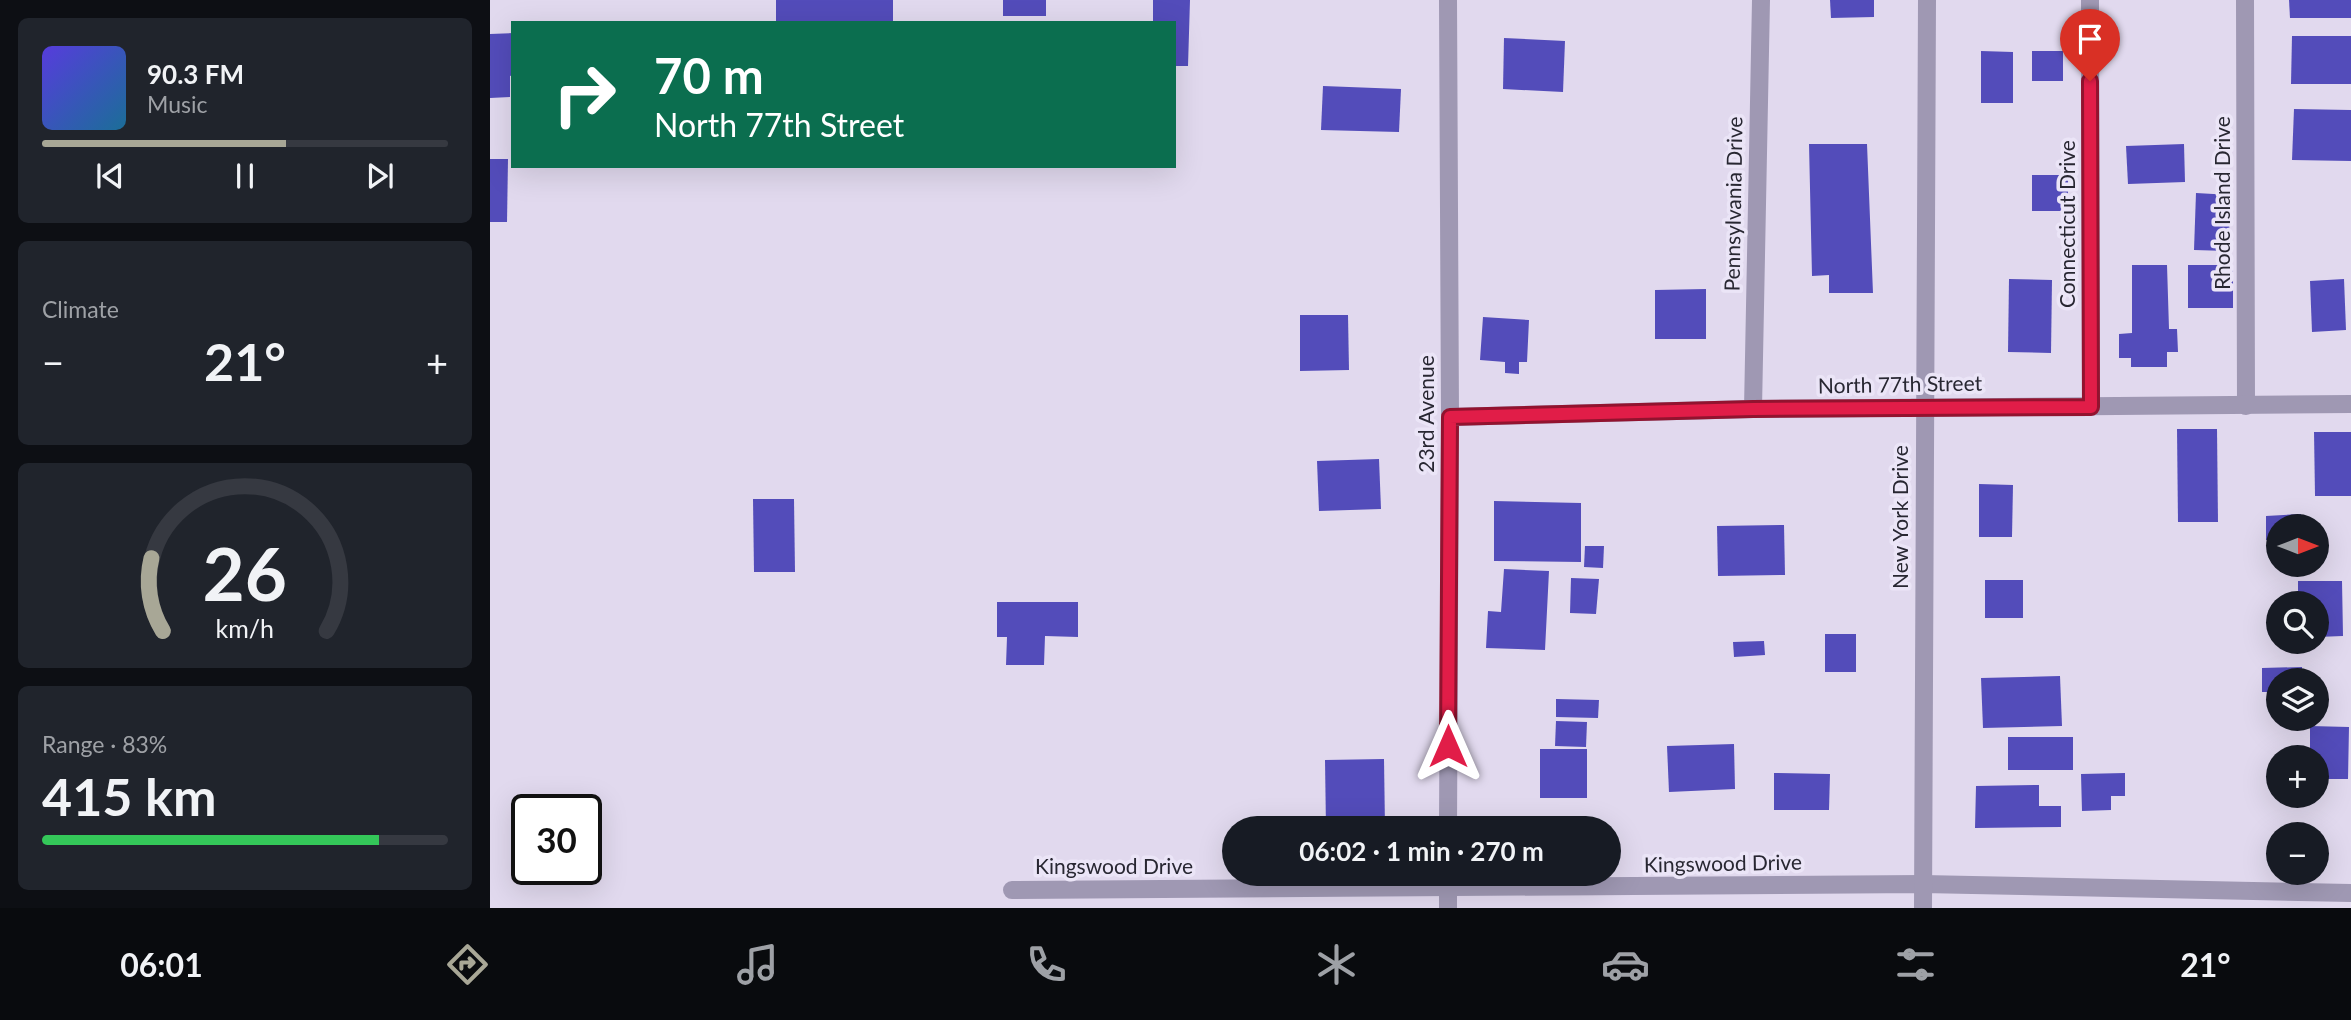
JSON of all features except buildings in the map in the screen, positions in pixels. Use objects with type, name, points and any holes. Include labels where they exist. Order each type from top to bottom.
[{"type":"street","name":"23rd Avenue","points":[[1448,0],[1448,816]]},
{"type":"street","name":"Pennsylvania Drive","points":[[1753,409],[1760,0]]},
{"type":"street","name":"New York Drive","points":[[1923,908],[1927,0]]},
{"type":"street","name":"Connecticut Drive","points":[[2090,0],[2091,407]]},
{"type":"street","name":"Rhode Island Drive","points":[[2245,0],[2246,406]]},
{"type":"street","name":"North 77th Street","points":[[1450,417],[1753,409],[2351,404]]},
{"type":"street","name":"Kingswood Drive","points":[[1621,882],[1923,884],[2351,893]]},
{"type":"street","name":"Kingswood Drive","points":[[1012,890],[1222,886]]},
{"type":"street","points":[[1448,886],[1448,908]]},
{"type":"route","points":[[1448,746],[1450,417],[1753,409],[2091,407],[2090,81]]}]
